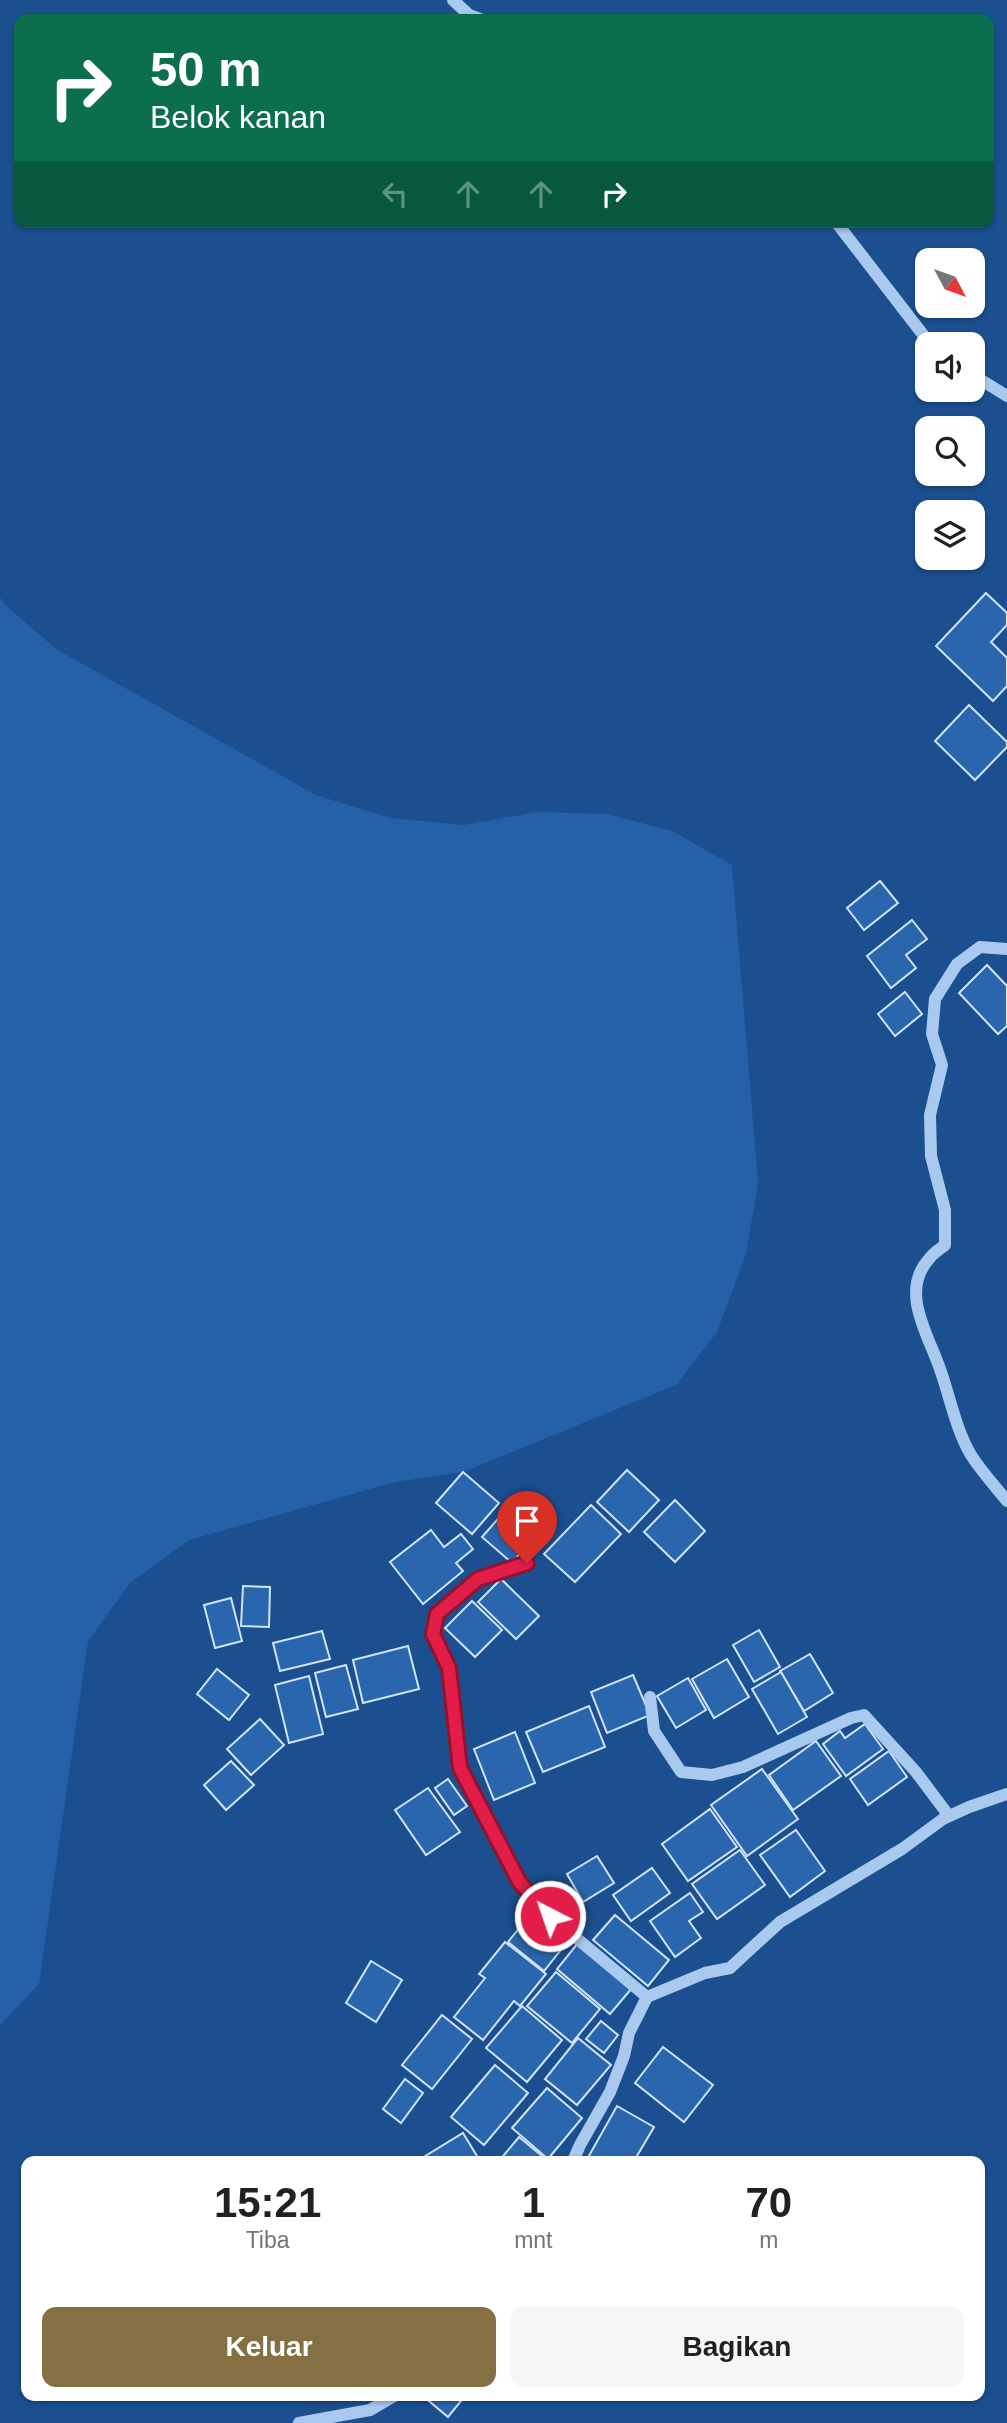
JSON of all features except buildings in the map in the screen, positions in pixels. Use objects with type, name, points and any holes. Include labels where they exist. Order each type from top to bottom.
[{"type":"street","points":[[453,0],[468,14]]},
{"type":"street","points":[[841,228],[921,332]]},
{"type":"street","points":[[985,382],[1007,396]]},
{"type":"street","points":[[1007,949],[980,947],[957,964],[935,999],[932,1034],[942,1065],[930,1115],[930,1156],[945,1210],[945,1245],[928,1259],[919,1275],[917,1295],[918,1315],[940,1368],[950,1405],[971,1454],[1007,1502]]},
{"type":"street","points":[[527,1563],[478,1579],[437,1614],[433,1634],[449,1668],[460,1768],[520,1883],[550,1916],[648,1997]]},
{"type":"street","points":[[650,1698],[654,1731],[681,1772],[712,1775],[743,1767],[851,1718],[864,1715],[916,1772],[949,1816]]},
{"type":"street","points":[[575,2156],[610,2092],[624,2056],[628,2033],[648,1997],[705,1973],[730,1968],[780,1922],[902,1849],[949,1816],[1007,1794]]},
{"type":"street","points":[[299,2423],[370,2410],[385,2401]]},
{"type":"shaded area","points":[[0,597],[3,603],[56,649],[316,795],[390,818],[464,825],[537,812],[607,814],[672,831],[732,865],[758,1183],[746,1254],[717,1332],[676,1385],[463,1472],[395,1482],[189,1540],[130,1583],[88,1641],[39,1984],[0,2025]]},
{"type":"route","points":[[527,1563],[478,1579],[437,1614],[433,1634],[449,1668],[460,1768],[520,1883],[550,1916]]}]
